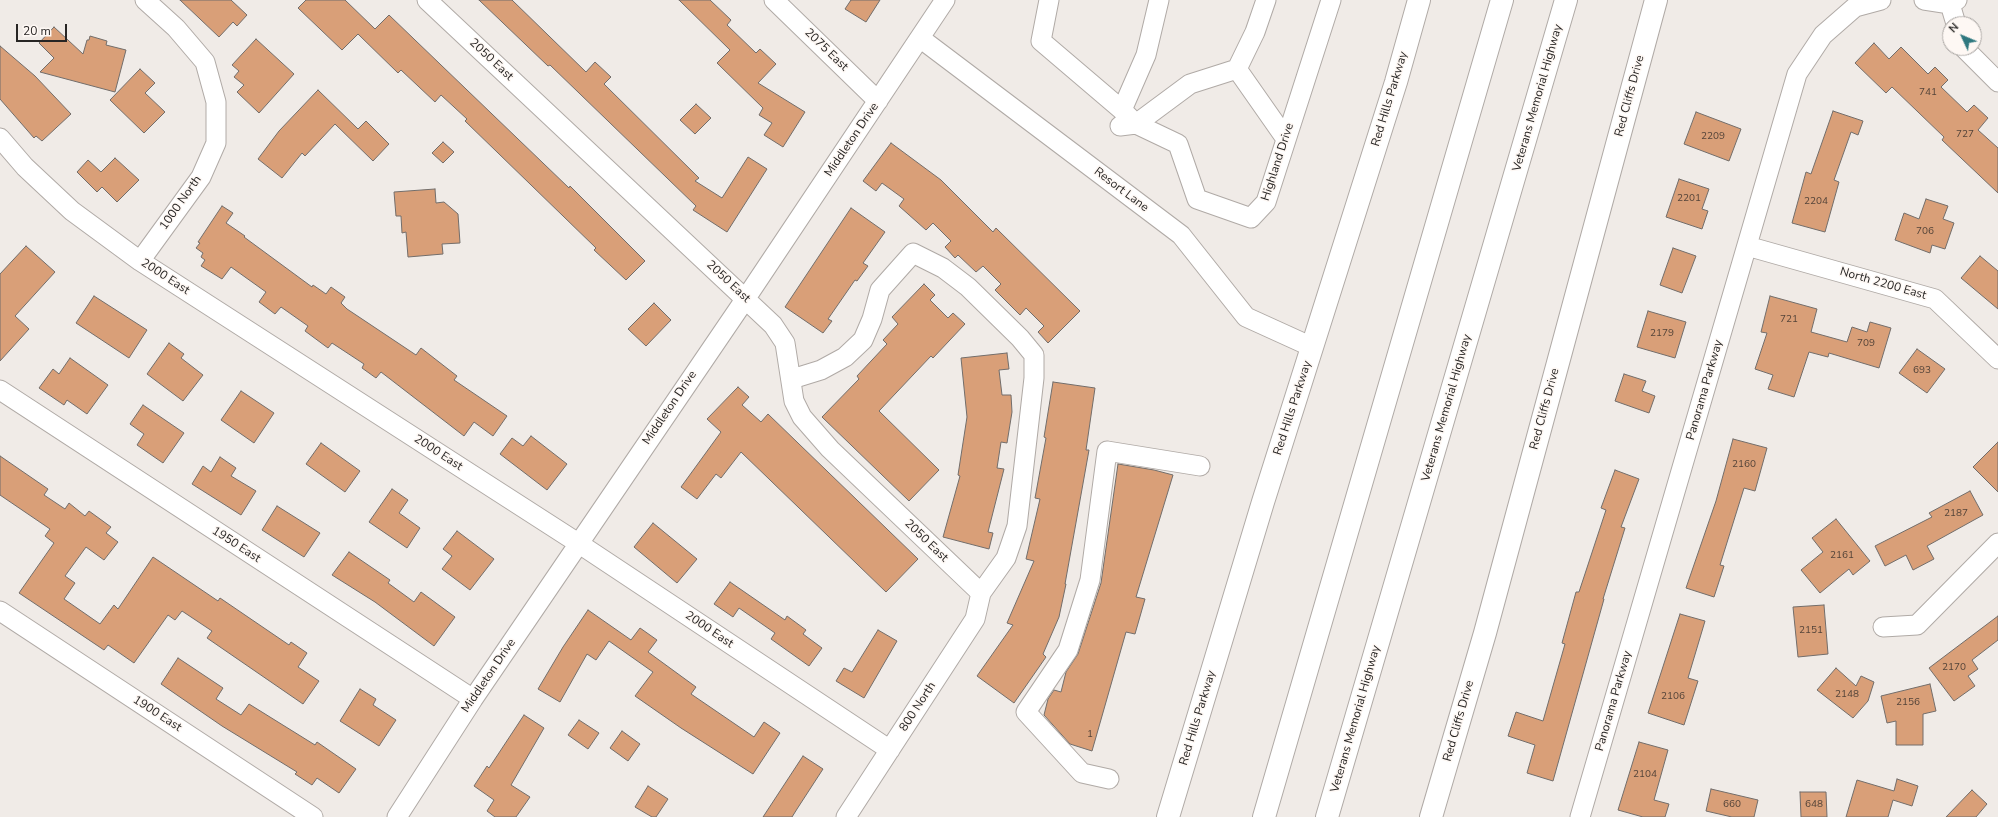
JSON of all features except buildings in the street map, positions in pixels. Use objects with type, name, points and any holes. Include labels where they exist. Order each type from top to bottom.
[{"type":"main road","name":"Red Hills Parkway","points":[[1168,817],[1312,347],[1393,89],[1419,0]]},
{"type":"main road","points":[[1264,817],[1502,0]]},
{"type":"main road","name":"Veterans Memorial Highway","points":[[1327,817],[1566,0]]},
{"type":"main road","name":"Red Cliffs Drive","points":[[1431,817],[1485,633],[1656,0]]},
{"type":"street","name":"1000 North","points":[[140,261],[201,177],[216,143],[216,102],[205,62],[176,28],[145,0]]},
{"type":"street","name":"2050 East","points":[[427,0],[773,325],[785,343],[792,379],[794,400],[802,417],[830,449],[981,593]]},
{"type":"street","name":"2075 East","points":[[774,0],[878,101]]},
{"type":"street","name":"Middleton Drive","points":[[397,817],[473,699],[746,298],[945,0]]},
{"type":"street","points":[[1049,0],[1041,41],[1126,120]]},
{"type":"street","points":[[1126,120],[1146,55],[1159,0]]},
{"type":"street","points":[[1126,120],[1190,84],[1237,69],[1255,32],[1266,0]]},
{"type":"street","name":"Highland Drive","points":[[1126,120],[1178,144],[1197,199],[1251,218],[1266,202],[1330,0]]},
{"type":"street","name":"Panorama Parkway","points":[[1580,817],[1797,74],[1823,35],[1854,8],[1881,0]]},
{"type":"street","points":[[1924,0],[1954,2],[1955,16]]},
{"type":"street","name":"Resort Lane","points":[[920,38],[1181,235],[1246,316],[1312,347]]},
{"type":"street","points":[[1972,56],[1998,82]]},
{"type":"street","points":[[1237,69],[1286,139]]},
{"type":"street","name":"2000 East","points":[[0,138],[25,167],[72,211],[140,261],[578,543],[890,750]]},
{"type":"street","name":"North 2200 East","points":[[1747,246],[1935,299],[1998,359]]},
{"type":"street","points":[[792,379],[821,370],[845,357],[863,340],[872,319],[880,290],[913,253],[942,268],[968,287],[1020,338],[1034,355],[1034,378],[1017,526],[1006,558],[981,593]]},
{"type":"street","name":"1950 East","points":[[0,390],[473,699]]},
{"type":"street","points":[[1109,779],[1082,773],[1026,712],[1068,650],[1088,587],[1107,451],[1200,466]]},
{"type":"street","points":[[1883,627],[1917,625],[1998,543]]},
{"type":"street","name":"800 North","points":[[846,817],[975,619],[981,593]]},
{"type":"street","name":"1900 East","points":[[0,611],[313,817]]}]
